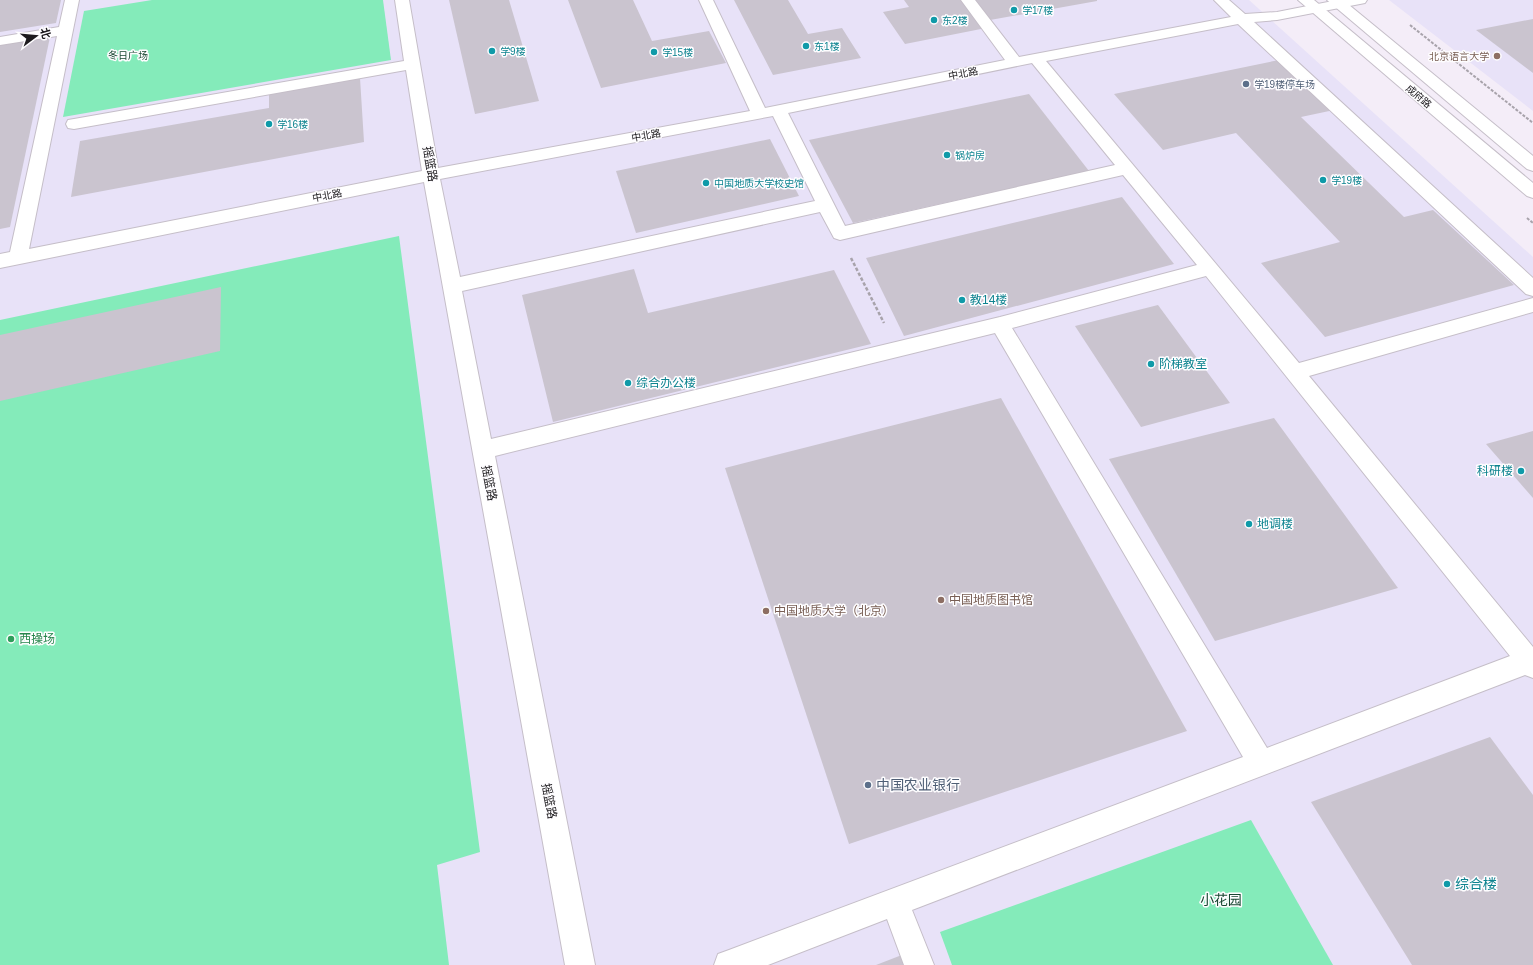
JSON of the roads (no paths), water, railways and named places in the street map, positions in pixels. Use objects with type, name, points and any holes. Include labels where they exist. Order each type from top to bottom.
[{"type":"street","points":[[18,257],[72,0]]},
{"type":"street","name":"摇篮路","points":[[402,0],[431,175],[580,965]]},
{"type":"street","points":[[706,0],[760,114]]},
{"type":"street","points":[[968,0],[1015,62]]},
{"type":"street","points":[[1221,0],[1533,290]]},
{"type":"street","name":"中北路","points":[[0,261],[431,175],[760,114],[1015,62],[1242,19],[1292,13],[1311,4],[1360,0]]},
{"type":"street","name":"成府路","points":[[1336,2],[1533,165]]},
{"type":"street","name":"成府路","points":[[1311,4],[1533,192]]},
{"type":"street","points":[[0,41],[66,30]]},
{"type":"street","points":[[728,965],[1261,763],[1531,664],[1210,268],[1036,58]]},
{"type":"street","points":[[74,124],[413,64]]},
{"type":"street","points":[[778,110],[840,234],[1127,168]]},
{"type":"street","points":[[452,286],[825,205]]},
{"type":"street","points":[[483,450],[1000,324],[1210,268]]},
{"type":"street","points":[[1294,372],[1533,305]]},
{"type":"street","points":[[1000,324],[1261,763]]},
{"type":"street","points":[[895,902],[919,965]]},
{"type":"place","name":"学17楼","points":[[1014,10]]},
{"type":"place","name":"东2楼","points":[[934,20]]},
{"type":"place","name":"东1楼","points":[[806,46]]},
{"type":"place","name":"学9楼","points":[[492,51]]},
{"type":"place","name":"学15楼","points":[[654,52]]},
{"type":"place","name":"北京语言大学","points":[[1497,56]]},
{"type":"place","name":"学19楼停车场","points":[[1246,84]]},
{"type":"place","name":"学16楼","points":[[269,124]]},
{"type":"place","name":"锅炉房","points":[[947,155]]},
{"type":"place","name":"学19楼","points":[[1323,180]]},
{"type":"place","name":"中国地质大学校史馆","points":[[706,183]]},
{"type":"place","name":"教14楼","points":[[962,300]]},
{"type":"place","name":"阶梯教室","points":[[1151,364]]},
{"type":"place","name":"综合办公楼","points":[[628,383]]},
{"type":"place","name":"科研楼","points":[[1521,471]]},
{"type":"place","name":"地调楼","points":[[1249,524]]},
{"type":"place","name":"中国地质图书馆","points":[[941,600]]},
{"type":"place","name":"中国地质大学（北京）","points":[[766,611]]},
{"type":"place","name":"西操场","points":[[11,639]]},
{"type":"place","name":"中国农业银行","points":[[868,785]]},
{"type":"place","name":"综合楼","points":[[1447,884]]},
{"type":"park label","name":"冬日广场","points":[[128,55]]},
{"type":"park label","name":"小花园","points":[[1221,900]]}]
